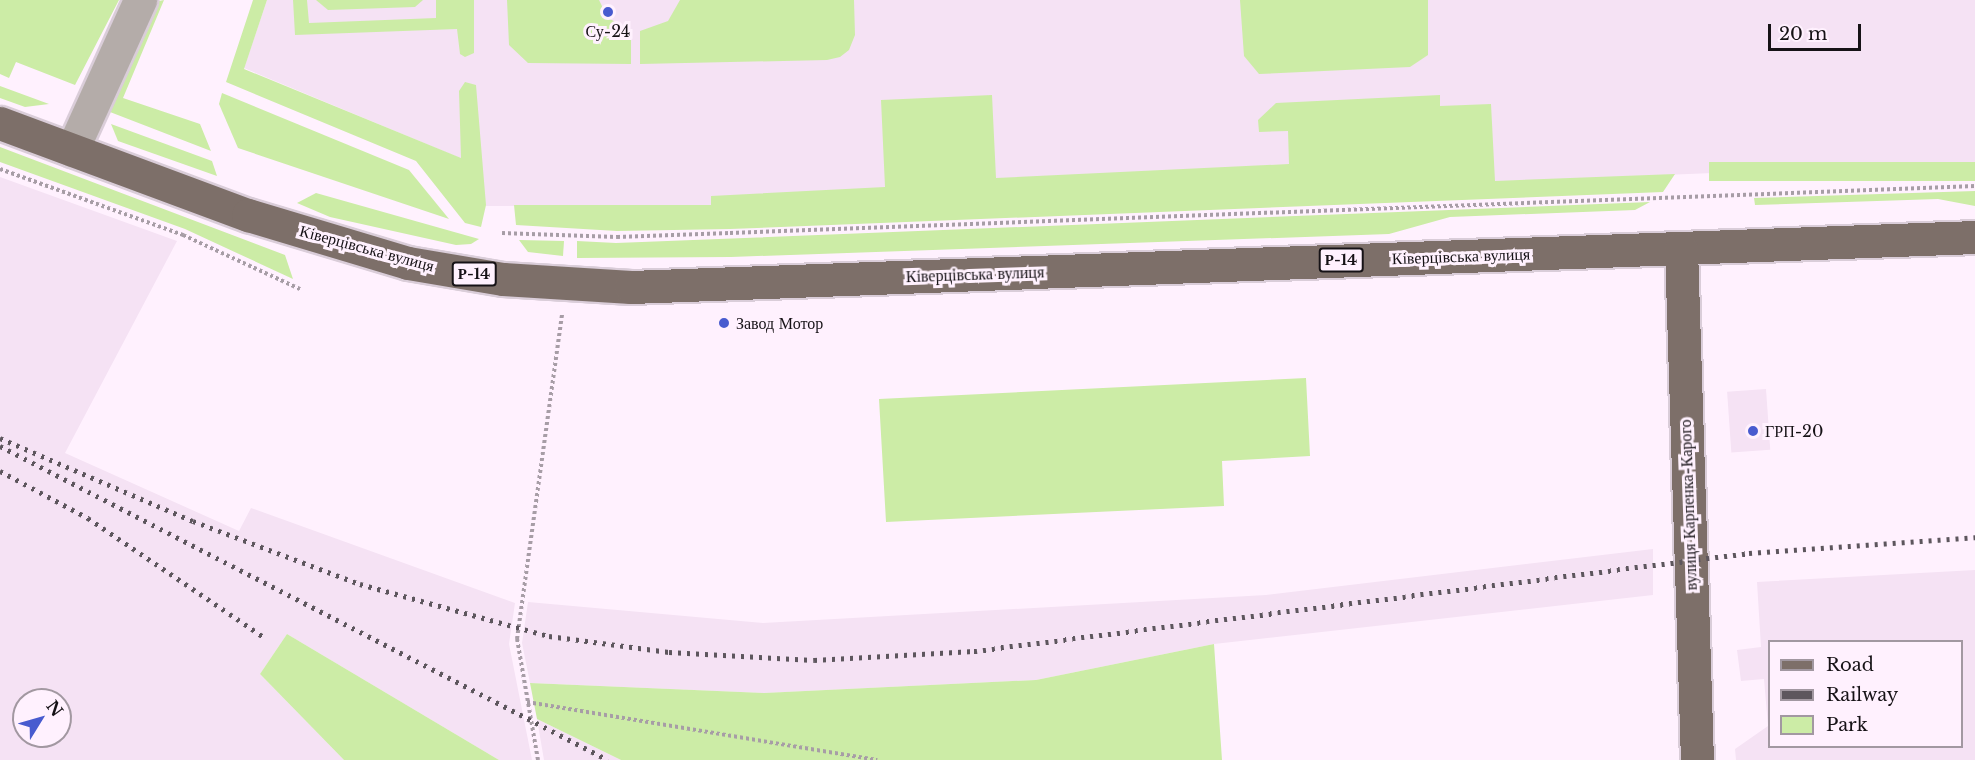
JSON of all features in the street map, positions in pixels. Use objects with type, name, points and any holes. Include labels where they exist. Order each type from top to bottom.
[{"type":"main road","name":"Ківерцівська вулиця","points":[[0,123],[249,215],[408,262],[503,279],[631,287],[1975,237]]},
{"type":"main road","name":"вулиця Карпенка-Карого","points":[[1681,249],[1695,760]]},
{"type":"street","points":[[72,150],[140,0]]},
{"type":"path","points":[[0,169],[183,235],[300,289]]},
{"type":"path","points":[[502,233],[674,235],[1975,186]]},
{"type":"path","points":[[538,760],[517,639],[566,283]]},
{"type":"path","points":[[527,702],[877,760]]},
{"type":"shaded area","points":[[267,0],[1975,0],[1975,162],[945,205],[486,206],[472,163],[244,68]]},
{"type":"shaded area","points":[[0,177],[177,241],[65,453],[239,531],[251,508],[515,603],[509,644],[532,760],[499,760],[287,634],[260,674],[344,760],[0,760]]},
{"type":"shaded area","points":[[1766,389],[1770,450],[1731,453],[1727,392]]},
{"type":"shaded area","points":[[1653,549],[1653,595],[1214,644],[1036,680],[764,693],[530,683],[522,643],[528,602],[763,623],[1266,595]]},
{"type":"shaded area","points":[[1975,570],[1975,760],[1736,760],[1735,749],[1768,726],[1764,679],[1741,681],[1737,650],[1761,647],[1757,582]]},
{"type":"shaded area","points":[[537,719],[621,760],[544,760]]},
{"type":"green space","points":[[0,0],[119,0],[75,85],[16,62],[9,78],[0,74]]},
{"type":"green space","points":[[164,0],[123,98],[200,124],[211,151],[110,112],[154,2]]},
{"type":"green space","points":[[253,0],[267,0],[244,69],[461,158],[459,91],[465,82],[476,85],[486,205],[481,227],[465,223],[416,161],[226,82]]},
{"type":"green space","points":[[293,0],[307,0],[309,23],[436,18],[436,0],[474,0],[474,53],[465,57],[460,54],[457,29],[295,35]]},
{"type":"green space","points":[[316,0],[423,0],[415,7],[328,10]]},
{"type":"green space","points":[[507,0],[599,0],[608,18],[631,30],[631,64],[528,63],[509,45]]},
{"type":"green space","points":[[680,0],[854,0],[855,35],[849,50],[840,57],[827,60],[640,64],[640,31],[668,21]]},
{"type":"green space","points":[[1240,0],[1428,0],[1428,55],[1410,67],[1259,74],[1244,56]]},
{"type":"green space","points":[[0,86],[49,104],[25,107],[0,98]]},
{"type":"green space","points":[[222,93],[409,170],[449,219],[238,148],[219,104]]},
{"type":"green space","points":[[992,95],[996,178],[1289,164],[1288,131],[1259,132],[1258,120],[1276,103],[1440,95],[1440,106],[1491,104],[1495,181],[1675,174],[1663,192],[730,229],[617,231],[516,225],[514,205],[711,205],[711,196],[885,187],[881,100]]},
{"type":"green space","points":[[111,124],[212,161],[217,176],[118,141]]},
{"type":"green space","points":[[0,147],[285,255],[293,279],[185,229],[0,162]]},
{"type":"green space","points":[[1709,162],[1975,162],[1975,181],[1709,181]]},
{"type":"green space","points":[[1975,191],[1975,206],[1938,199],[1755,205],[1754,198]]},
{"type":"green space","points":[[316,193],[479,239],[471,244],[456,245],[330,217],[297,203]]},
{"type":"green space","points":[[1650,202],[1635,210],[1450,217],[1389,234],[731,257],[577,258],[577,241],[616,243]]},
{"type":"green space","points":[[519,240],[564,241],[563,256],[528,252]]},
{"type":"green space","points":[[1306,378],[1310,456],[1222,461],[1224,506],[886,522],[879,399]]},
{"type":"green space","points":[[287,634],[499,760],[344,760],[260,674]]},
{"type":"green space","points":[[1214,644],[1222,760],[621,760],[537,719],[530,683],[764,693],[1036,680]]},
{"type":"railway","points":[[0,438],[193,521],[360,584],[549,636],[669,652],[814,660],[974,651],[1749,553],[1975,537]]},
{"type":"railway","points":[[0,446],[608,760]]},
{"type":"railway","points":[[0,471],[88,518],[264,637]]},
{"type":"place","name":"Су-24","points":[[608,12]]},
{"type":"place","name":"Завод Мотор","points":[[724,323]]},
{"type":"place","name":"ГРП-20","points":[[1753,431]]}]
